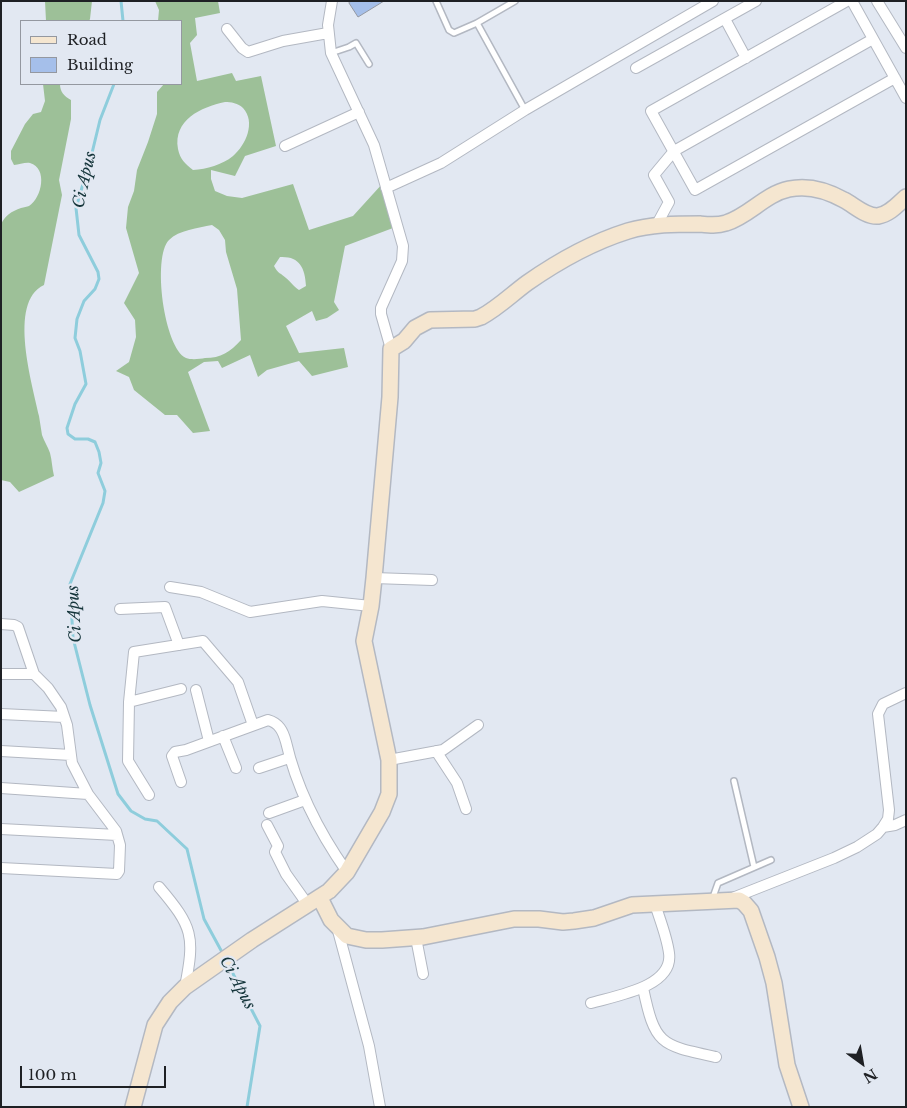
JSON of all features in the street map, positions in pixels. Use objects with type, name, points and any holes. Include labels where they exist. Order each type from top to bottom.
[{"type":"main road","points":[[133,1107],[155,1025],[166,1008],[186,987],[252,940],[336,885],[347,872],[378,821],[386,803],[390,785],[388,760],[381,719],[364,648],[364,634],[371,606],[374,578],[390,397],[391,349],[404,341],[415,328],[422,324],[438,319],[475,319],[481,317],[529,282],[588,248],[628,231],[656,226],[717,226],[727,223],[773,195],[788,189],[807,188],[829,193],[872,216],[890,211],[906,197]]},
{"type":"main road","points":[[314,901],[347,936],[382,940],[416,938],[503,920],[532,918],[563,922],[594,918],[632,905],[739,900],[751,910],[771,970],[787,1065],[801,1107]]},
{"type":"street","points":[[332,1],[328,33],[331,53],[377,151],[386,188],[402,238],[402,261],[381,308],[391,349]]},
{"type":"street","points":[[386,188],[441,163],[525,110],[713,1]]},
{"type":"street","points":[[636,68],[756,1]]},
{"type":"street","points":[[847,1],[651,111],[695,190],[895,78]]},
{"type":"street","points":[[852,1],[906,98]]},
{"type":"street","points":[[877,1],[906,48]]},
{"type":"street","points":[[725,19],[746,58]]},
{"type":"street","points":[[227,29],[242,48],[248,52],[283,41],[328,33]]},
{"type":"street","points":[[656,226],[668,202],[654,176],[674,151],[873,39]]},
{"type":"street","points":[[286,146],[360,112]]},
{"type":"street","points":[[374,578],[432,580]]},
{"type":"street","points":[[170,587],[201,592],[250,612],[322,601],[371,606]]},
{"type":"street","points":[[120,609],[165,607],[179,645]]},
{"type":"street","points":[[1,624],[14,624],[18,627],[34,674],[48,688],[61,707],[72,763],[88,794],[117,835],[120,845],[119,871],[117,874],[1,868]]},
{"type":"street","points":[[149,795],[128,761],[129,702],[134,652],[203,642],[238,682],[253,725]]},
{"type":"street","points":[[1,674],[34,674]]},
{"type":"street","points":[[129,702],[181,689]]},
{"type":"street","points":[[196,690],[209,741]]},
{"type":"street","points":[[728,900],[844,854],[867,840],[883,827],[888,818],[889,810],[878,714],[884,704],[906,692]]},
{"type":"street","points":[[1,714],[64,717]]},
{"type":"street","points":[[181,782],[172,756],[174,752],[186,750],[268,720],[274,722],[283,731],[289,758],[305,800],[329,846],[347,872]]},
{"type":"street","points":[[388,760],[448,747],[478,725]]},
{"type":"street","points":[[223,736],[236,768]]},
{"type":"street","points":[[1,751],[71,754]]},
{"type":"street","points":[[436,751],[457,783],[466,809]]},
{"type":"street","points":[[259,768],[289,758]]},
{"type":"street","points":[[1,788],[88,794]]},
{"type":"street","points":[[269,813],[305,800]]},
{"type":"street","points":[[883,827],[895,825],[906,820]]},
{"type":"street","points":[[267,825],[278,846],[275,852],[282,866],[314,901]]},
{"type":"street","points":[[1,829],[117,835]]},
{"type":"street","points":[[159,887],[183,916],[191,939],[186,987]]},
{"type":"street","points":[[591,1003],[643,988],[662,974],[669,961],[669,954],[655,904]]},
{"type":"street","points":[[337,926],[369,1046],[380,1107]]},
{"type":"street","points":[[416,938],[423,974]]},
{"type":"street","points":[[643,988],[649,1017],[657,1034],[664,1042],[692,1052],[716,1057]]},
{"type":"lane","points":[[436,1],[449,30],[454,33],[477,23],[515,1]]},
{"type":"lane","points":[[477,23],[525,110]]},
{"type":"lane","points":[[331,53],[356,43],[369,64]]},
{"type":"lane","points":[[734,781],[754,867]]},
{"type":"lane","points":[[712,901],[718,883],[771,860]]},
{"type":"green space","points":[[45,1],[92,1],[90,20],[46,20]]},
{"type":"green space","points":[[155,1],[218,1],[220,13],[195,18],[197,35],[190,43],[197,81],[232,73],[236,81],[261,76],[276,146],[245,156],[235,176],[211,170],[211,179],[215,191],[227,196],[242,198],[293,184],[309,230],[353,216],[383,183],[393,228],[345,246],[334,302],[339,310],[327,318],[316,321],[312,311],[286,326],[299,353],[344,348],[348,367],[312,376],[299,361],[267,370],[258,377],[250,355],[222,368],[218,361],[204,362],[188,372],[210,431],[193,433],[177,415],[165,415],[134,390],[129,377],[116,371],[129,362],[136,337],[135,320],[124,303],[139,273],[126,228],[128,207],[134,191],[137,170],[157,114],[157,92],[163,85],[182,85],[182,20],[158,20],[159,10]],"holes":[[[225,102],[243,108],[249,120],[248,133],[242,146],[224,162],[209,168],[193,170],[183,161],[178,149],[180,130],[184,123],[198,111],[207,107]],[[212,225],[219,230],[225,240],[226,252],[237,289],[241,340],[233,348],[221,355],[211,358],[190,359],[178,351],[166,321],[161,282],[161,264],[164,250],[169,240],[183,232]],[[280,257],[292,258],[300,264],[306,286],[299,290],[278,272],[274,266]]]},
{"type":"green space","points":[[43,85],[60,85],[63,94],[71,100],[71,119],[59,180],[62,195],[44,285],[33,294],[27,308],[25,326],[28,366],[42,435],[50,453],[54,476],[19,492],[10,482],[1,480],[1,225],[9,214],[34,202],[40,190],[41,177],[36,166],[30,163],[14,165],[11,159],[11,151],[25,124],[33,114],[41,112],[45,101]]},
{"type":"building","points":[[352,1],[384,1],[358,17],[349,3]]},
{"type":"waterway","name":"Ci Apus","points":[[121,1],[123,20]]},
{"type":"waterway","name":"Ci Apus","points":[[114,85],[100,120],[76,208],[79,235],[98,272],[99,279],[95,289],[84,301],[77,319],[75,338],[80,351],[86,384],[75,404],[67,428],[68,434],[75,439],[88,439],[95,442],[101,463],[98,473],[105,491],[103,503],[70,584],[73,638],[90,705],[118,794],[131,811],[145,819],[157,821],[187,849],[204,919],[223,954]]},
{"type":"waterway","name":"Ci Apus","points":[[227,962],[260,1026],[247,1107]]}]
